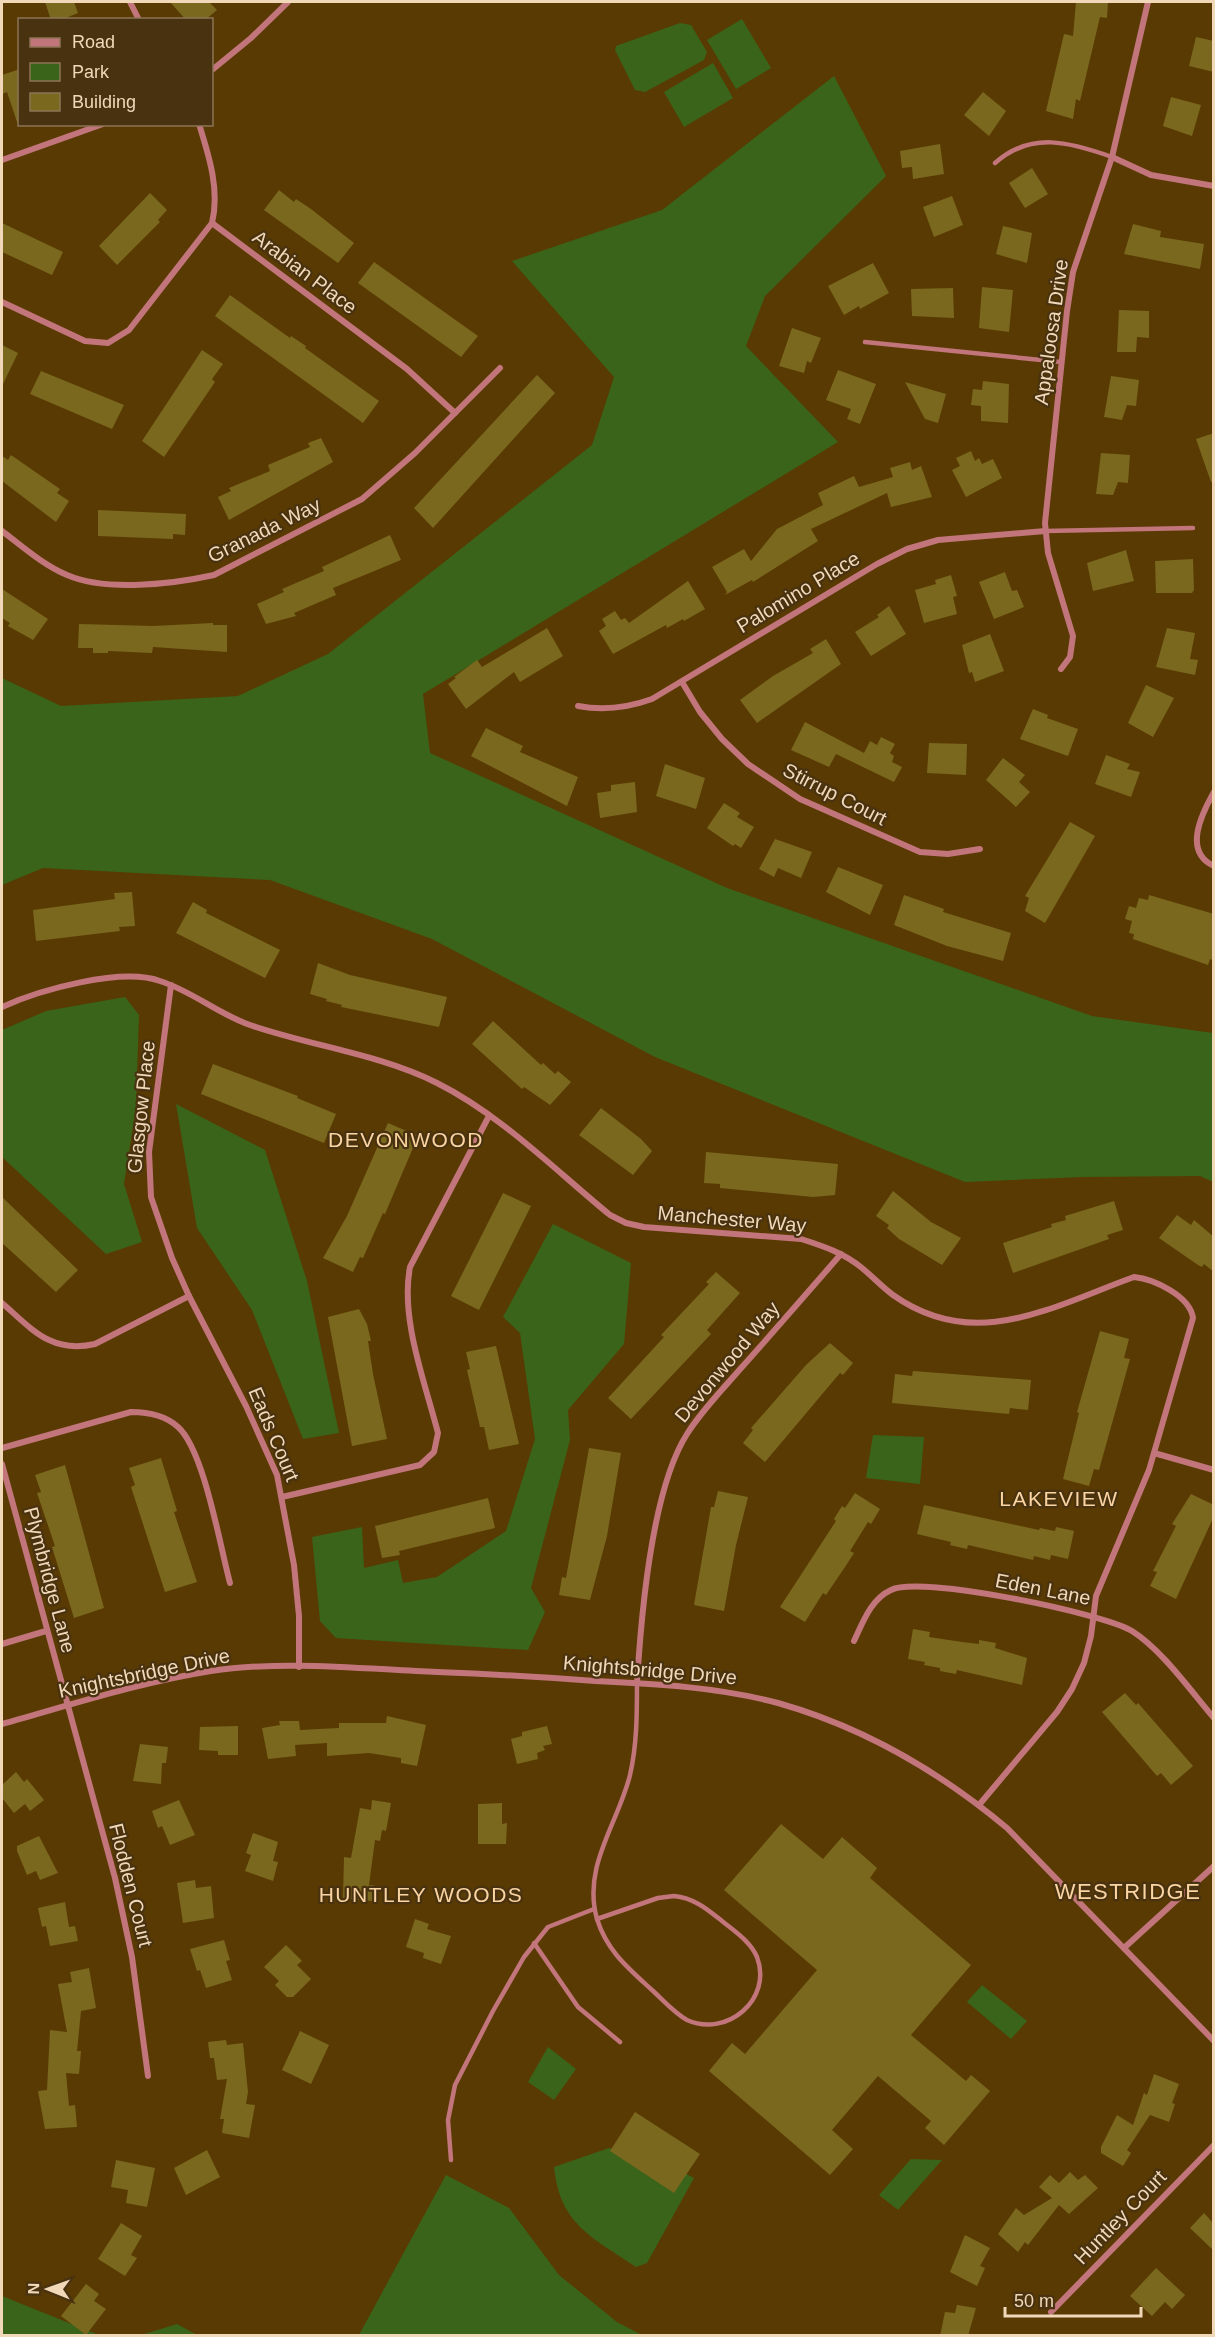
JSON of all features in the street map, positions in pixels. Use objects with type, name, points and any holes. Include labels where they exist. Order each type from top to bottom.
[{"type":"street","points":[[130,2],[138,18]]},
{"type":"street","points":[[213,69],[251,38],[288,2]]},
{"type":"street","name":"Appaloosa Drive","points":[[1061,669],[1070,657],[1073,636],[1048,553],[1046,531],[1061,362],[1073,272],[1112,158],[1148,2]]},
{"type":"street","points":[[2,160],[97,126]]},
{"type":"street","points":[[2,302],[85,341],[108,343],[129,330],[212,223],[215,194],[208,153],[200,126]]},
{"type":"street","points":[[1112,158],[1151,175],[1214,186]]},
{"type":"street","name":"Arabian Place","points":[[212,223],[407,369],[455,413]]},
{"type":"street","name":"Granada Way","points":[[2,531],[52,568],[89,582],[111,584],[190,580],[214,575],[362,499],[415,453],[500,368]]},
{"type":"street","name":"Palomino Place","points":[[578,705],[609,709],[631,706],[652,699],[877,564],[907,549],[938,540],[1046,531]]},
{"type":"street","name":"Stirrup Court","points":[[682,682],[722,739],[757,771],[800,799],[920,852],[948,854],[980,849]]},
{"type":"street","points":[[1214,792],[1196,838],[1196,848],[1200,857],[1214,866]]},
{"type":"street","name":"Manchester Way","points":[[2,1007],[31,994],[122,976],[145,977],[171,985],[209,1007],[248,1024],[403,1069],[437,1083],[489,1116],[610,1215],[626,1223],[644,1227],[801,1239],[841,1254],[914,1309],[939,1319],[963,1324],[988,1325],[1017,1320],[1134,1277],[1145,1278],[1186,1302],[1192,1309],[1193,1318],[1154,1453],[1096,1596],[1091,1615],[1091,1636],[1084,1663],[1072,1689],[1057,1712],[979,1805]]},
{"type":"street","name":"Glasgow Place","points":[[171,985],[150,1152],[150,1186],[151,1197],[168,1248],[189,1296]]},
{"type":"street","points":[[282,1497],[420,1465],[434,1452],[438,1433],[407,1306],[407,1284],[410,1267],[489,1116]]},
{"type":"street","name":"Devonwood Way","points":[[637,1683],[646,1587],[657,1526],[677,1452],[687,1433],[714,1400],[841,1254]]},
{"type":"street","points":[[2,1303],[50,1342],[64,1347],[80,1348],[95,1344],[189,1296]]},
{"type":"street","name":"Eads Court","points":[[189,1296],[246,1406],[277,1475],[294,1565],[299,1616],[299,1667]]},
{"type":"street","points":[[2,1448],[131,1412],[148,1412],[177,1426],[195,1450],[230,1583]]},
{"type":"street","points":[[1154,1453],[1214,1470]]},
{"type":"street","name":"Plymbridge Lane","points":[[2,1464],[67,1706]]},
{"type":"street","name":"Eden Lane","points":[[854,1641],[881,1596],[893,1588],[906,1586],[963,1590],[1091,1615],[1132,1631],[1150,1644],[1214,1718]]},
{"type":"street","points":[[2,1644],[46,1631]]},
{"type":"street","name":"Knightsbridge Drive","points":[[2,1724],[212,1671],[253,1667],[299,1667],[637,1683],[734,1693],[823,1718],[899,1753],[940,1776],[1007,1828],[1214,2041]]},
{"type":"street","name":"Flodden Court","points":[[67,1706],[115,1878],[143,2022],[148,2076]]},
{"type":"street","points":[[1124,1948],[1214,1866]]},
{"type":"street","name":"Huntley Court","points":[[1051,2312],[1214,2145]]},
{"type":"lane","points":[[995,163],[1008,152],[1026,144],[1043,141],[1063,144],[1112,158]]},
{"type":"lane","points":[[865,342],[1061,362]]},
{"type":"lane","points":[[1046,531],[1193,528]]},
{"type":"lane","points":[[597,1919],[658,1898],[674,1896],[701,1904],[751,1947],[759,1968],[757,1993],[752,2004],[739,2016],[723,2023],[709,2024],[689,2020],[617,1959],[607,1946],[597,1919],[592,1878],[597,1858],[620,1807],[630,1773],[636,1732],[637,1683]]},
{"type":"lane","points":[[451,2160],[448,2120],[455,2085],[493,2011],[534,1944],[548,1927],[594,1909]]},
{"type":"lane","points":[[534,1944],[579,2007],[620,2042]]},
{"type":"green space","points":[[742,19],[771,68],[736,89],[707,40]]},
{"type":"green space","points":[[680,23],[691,25],[707,52],[704,60],[645,92],[635,90],[615,50],[616,46]]},
{"type":"green space","points":[[713,63],[733,98],[684,127],[664,92]]},
{"type":"green space","points":[[834,76],[886,176],[765,296],[746,346],[838,442],[423,694],[430,753],[727,888],[1092,1016],[1213,1033],[1213,1182],[1200,1176],[1081,1177],[965,1182],[655,1057],[432,939],[270,880],[43,868],[2,885],[2,678],[61,706],[238,696],[328,654],[592,445],[614,377],[512,261],[662,210]]},
{"type":"green space","points":[[125,997],[139,1015],[136,1107],[124,1184],[142,1242],[106,1254],[2,1157],[2,1030],[46,1011]]},
{"type":"green space","points":[[176,1104],[265,1150],[307,1281],[339,1433],[303,1439],[252,1310],[197,1228]]},
{"type":"green space","points":[[553,1224],[631,1263],[624,1344],[568,1410],[570,1440],[531,1588],[545,1612],[528,1650],[336,1638],[320,1621],[312,1537],[362,1527],[364,1568],[398,1560],[403,1583],[437,1577],[506,1531],[535,1439],[520,1333],[503,1317]]},
{"type":"green space","points":[[873,1435],[924,1437],[920,1484],[866,1478]]},
{"type":"green space","points":[[982,1985],[1027,2021],[1011,2039],[967,2002]]},
{"type":"green space","points":[[548,2047],[576,2069],[554,2100],[528,2082]]},
{"type":"green space","points":[[609,2148],[658,2159],[694,2178],[647,2263],[636,2267],[581,2227],[563,2203],[557,2187],[554,2167]]},
{"type":"green space","points":[[911,2159],[942,2160],[898,2210],[879,2195]]},
{"type":"green space","points":[[446,2175],[509,2208],[559,2275],[617,2322],[642,2335],[359,2335]]},
{"type":"green space","points":[[2,2296],[99,2335],[2,2335]]},
{"type":"green space","points":[[177,2324],[197,2335],[141,2335]]},
{"type":"building","points":[[45,2],[74,2],[78,13],[66,18],[50,18]]},
{"type":"building","points":[[170,2],[209,2],[217,10],[207,18],[184,18]]},
{"type":"building","points":[[1076,2],[1108,2],[1107,18],[1100,17],[1080,101],[1076,99],[1073,119],[1046,111],[1064,34],[1073,36]]},
{"type":"building","points":[[1196,37],[1214,41],[1214,72],[1189,66]]},
{"type":"building","points":[[18,70],[17,122],[7,92],[2,94],[2,75]]},
{"type":"building","points":[[983,92],[1006,111],[989,136],[964,115]]},
{"type":"building","points":[[1171,97],[1201,105],[1192,136],[1163,126]]},
{"type":"building","points":[[940,144],[944,174],[913,179],[912,167],[902,168],[900,151]]},
{"type":"building","points":[[1032,168],[1048,194],[1025,208],[1009,183]]},
{"type":"building","points":[[279,190],[294,202],[296,199],[311,209],[354,243],[338,263],[264,210]]},
{"type":"building","points":[[150,193],[167,210],[158,220],[160,222],[117,265],[99,246]]},
{"type":"building","points":[[952,196],[963,225],[934,237],[923,207]]},
{"type":"building","points":[[2,223],[63,252],[52,275],[2,252]]},
{"type":"building","points":[[1133,224],[1161,231],[1160,237],[1204,244],[1200,269],[1124,254]]},
{"type":"building","points":[[1003,226],[1032,233],[1027,263],[996,254]]},
{"type":"building","points":[[374,262],[478,336],[461,357],[358,283]]},
{"type":"building","points":[[873,263],[889,293],[844,315],[828,286]]},
{"type":"building","points":[[982,287],[1013,290],[1009,332],[979,328]]},
{"type":"building","points":[[953,288],[954,318],[912,316],[911,289]]},
{"type":"building","points":[[230,295],[290,338],[291,336],[306,346],[305,348],[379,401],[363,423],[215,316]]},
{"type":"building","points":[[1119,310],[1149,311],[1149,338],[1137,337],[1136,352],[1117,352]]},
{"type":"building","points":[[792,328],[821,338],[811,363],[807,361],[804,373],[779,366]]},
{"type":"building","points":[[2,345],[18,353],[2,386]]},
{"type":"building","points":[[202,350],[223,364],[212,379],[215,382],[164,457],[142,441]]},
{"type":"building","points":[[838,370],[876,384],[860,424],[847,419],[851,409],[826,400]]},
{"type":"building","points":[[41,371],[124,405],[112,429],[30,394]]},
{"type":"building","points":[[537,375],[555,393],[433,528],[414,508]]},
{"type":"building","points":[[1111,376],[1139,380],[1136,406],[1127,405],[1122,420],[1104,417]]},
{"type":"building","points":[[983,381],[1009,384],[1008,423],[981,421],[981,406],[971,405],[973,389],[982,390]]},
{"type":"building","points":[[905,382],[946,394],[938,423],[925,419]]},
{"type":"building","points":[[1214,433],[1214,482],[1211,482],[1196,439]]},
{"type":"building","points":[[321,438],[333,462],[229,520],[218,497],[231,491],[229,488],[270,471],[268,465],[310,447],[308,443]]},
{"type":"building","points":[[971,451],[975,461],[979,458],[982,464],[993,459],[1002,478],[966,497],[952,470],[960,466],[956,458]]},
{"type":"building","points":[[1101,453],[1130,455],[1128,483],[1118,482],[1113,495],[1096,494]]},
{"type":"building","points":[[11,455],[60,489],[57,493],[69,501],[56,522],[2,481],[2,456],[8,460]]},
{"type":"building","points":[[910,462],[912,470],[921,466],[932,497],[891,507],[887,493],[811,529],[818,541],[753,582],[752,580],[725,595],[727,592],[712,567],[744,549],[751,561],[777,529],[823,505],[818,493],[854,476],[859,487],[893,477],[890,468]]},
{"type":"building","points":[[98,510],[186,514],[185,535],[173,534],[173,539],[98,536]]},
{"type":"building","points":[[390,535],[401,560],[333,588],[336,595],[294,613],[296,616],[266,624],[257,604],[284,592],[282,589],[324,571],[322,567]]},
{"type":"building","points":[[1126,550],[1134,581],[1093,591],[1087,563]]},
{"type":"building","points":[[1193,559],[1194,590],[1192,593],[1156,593],[1155,561]]},
{"type":"building","points":[[1005,572],[1012,591],[1017,590],[1024,607],[994,619],[979,582]]},
{"type":"building","points":[[951,575],[957,596],[953,597],[957,614],[924,623],[915,590],[936,584],[935,580]]},
{"type":"building","points":[[688,581],[705,609],[667,628],[666,625],[613,654],[599,631],[606,626],[602,619],[615,611],[621,620],[625,618],[629,623]]},
{"type":"building","points":[[2,589],[48,619],[33,640],[8,626],[10,623],[2,618]]},
{"type":"building","points":[[889,606],[906,634],[871,656],[855,632],[879,617],[877,615]]},
{"type":"building","points":[[213,623],[213,625],[227,625],[227,652],[153,647],[152,653],[108,651],[108,653],[93,653],[93,648],[78,648],[79,624],[153,626]]},
{"type":"building","points":[[547,628],[563,656],[520,682],[514,672],[466,709],[448,684],[456,678],[454,677],[477,660],[482,667]]},
{"type":"building","points":[[1167,628],[1195,633],[1190,659],[1198,660],[1195,675],[1156,667]]},
{"type":"building","points":[[990,634],[1004,671],[975,682],[972,672],[969,673],[962,645]]},
{"type":"building","points":[[826,639],[841,664],[757,723],[740,700],[773,676],[813,653],[810,649]]},
{"type":"building","points":[[1146,685],[1174,698],[1153,737],[1128,723]]},
{"type":"building","points":[[1033,709],[1048,715],[1047,718],[1078,729],[1068,756],[1020,739]]},
{"type":"building","points":[[805,722],[864,753],[870,741],[877,745],[881,737],[895,744],[890,753],[894,756],[892,762],[902,767],[894,782],[836,754],[829,767],[791,750]]},
{"type":"building","points":[[486,728],[523,746],[520,752],[578,777],[567,806],[471,756]]},
{"type":"building","points":[[929,743],[967,744],[966,775],[927,773]]},
{"type":"building","points":[[1106,755],[1130,764],[1127,769],[1140,772],[1131,797],[1095,784]]},
{"type":"building","points":[[1003,758],[1025,775],[1019,782],[1030,792],[1016,807],[986,780]]},
{"type":"building","points":[[665,764],[705,778],[696,809],[656,796]]},
{"type":"building","points":[[635,782],[637,812],[600,818],[597,793],[611,791],[611,785]]},
{"type":"building","points":[[724,803],[740,813],[737,817],[754,827],[741,848],[735,844],[733,846],[707,828]]},
{"type":"building","points":[[1070,822],[1095,836],[1045,923],[1025,911],[1029,898],[1025,896]]},
{"type":"building","points":[[775,839],[812,852],[801,878],[778,868],[774,877],[759,869]]},
{"type":"building","points":[[838,867],[883,885],[870,915],[826,892]]},
{"type":"building","points":[[132,892],[135,926],[119,927],[120,931],[36,941],[33,910],[115,899],[114,893]]},
{"type":"building","points":[[904,895],[944,909],[943,912],[1011,933],[1003,961],[947,946],[894,925]]},
{"type":"building","points":[[1149,895],[1214,914],[1214,961],[1210,959],[1208,965],[1133,939],[1134,934],[1129,933],[1132,921],[1125,919],[1129,906],[1136,908],[1139,898],[1148,900]]},
{"type":"building","points":[[193,902],[207,910],[206,913],[280,950],[265,978],[176,933]]},
{"type":"building","points":[[318,963],[350,975],[447,997],[439,1027],[341,1007],[342,1005],[310,994]]},
{"type":"building","points":[[493,1021],[541,1065],[543,1063],[555,1074],[558,1071],[571,1082],[550,1105],[524,1087],[522,1089],[472,1044]]},
{"type":"building","points":[[213,1064],[298,1096],[297,1098],[336,1114],[324,1143],[201,1094]]},
{"type":"building","points":[[601,1108],[641,1139],[652,1151],[633,1175],[579,1135]]},
{"type":"building","points":[[388,1123],[418,1136],[385,1214],[383,1213],[363,1258],[360,1257],[353,1272],[323,1258],[347,1216]]},
{"type":"building","points":[[706,1152],[838,1164],[835,1195],[813,1197],[720,1188],[720,1184],[704,1183]]},
{"type":"building","points":[[893,1191],[931,1222],[961,1238],[942,1265],[899,1239],[887,1228],[889,1225],[876,1216]]},
{"type":"building","points":[[503,1193],[531,1206],[479,1310],[451,1296]]},
{"type":"building","points":[[2,1197],[78,1270],[56,1292],[2,1243]]},
{"type":"building","points":[[1114,1201],[1123,1230],[1107,1235],[1109,1239],[1013,1273],[1003,1243],[1052,1227],[1051,1224],[1066,1220],[1065,1216]]},
{"type":"building","points":[[1177,1215],[1191,1225],[1194,1220],[1214,1237],[1214,1272],[1204,1264],[1202,1267],[1198,1265],[1159,1238]]},
{"type":"building","points":[[716,1272],[740,1293],[707,1330],[711,1334],[631,1419],[608,1398],[664,1337],[661,1335],[709,1284],[706,1282]]},
{"type":"building","points":[[359,1309],[367,1324],[371,1341],[368,1341],[373,1374],[387,1439],[352,1446],[328,1317]]},
{"type":"building","points":[[1100,1331],[1129,1339],[1124,1358],[1130,1359],[1099,1470],[1094,1469],[1089,1486],[1063,1479],[1079,1413],[1077,1412]]},
{"type":"building","points":[[830,1343],[853,1363],[843,1375],[840,1373],[765,1462],[743,1443],[753,1430],[751,1428],[806,1365]]},
{"type":"building","points":[[496,1346],[519,1444],[489,1450],[484,1427],[480,1427],[467,1370],[470,1369],[466,1352]]},
{"type":"building","points":[[913,1371],[1031,1380],[1028,1410],[1010,1408],[1009,1414],[892,1403],[895,1374],[912,1376]]},
{"type":"building","points":[[589,1448],[621,1453],[607,1536],[590,1600],[559,1595],[562,1577],[566,1578]]},
{"type":"building","points":[[161,1458],[177,1511],[174,1512],[197,1582],[165,1592],[131,1487],[135,1485],[129,1468]]},
{"type":"building","points":[[65,1465],[104,1608],[74,1618],[52,1547],[55,1546],[37,1493],[41,1492],[35,1475]]},
{"type":"building","points":[[718,1491],[748,1497],[736,1545],[724,1611],[694,1605],[711,1507],[714,1507]]},
{"type":"building","points":[[855,1493],[880,1509],[871,1524],[868,1522],[850,1551],[854,1553],[845,1567],[826,1595],[823,1593],[805,1622],[780,1607],[836,1521],[834,1519],[842,1506],[845,1508]]},
{"type":"building","points":[[1191,1494],[1214,1505],[1214,1516],[1176,1599],[1150,1586],[1157,1572],[1153,1571],[1176,1526],[1172,1524]]},
{"type":"building","points":[[488,1498],[495,1528],[399,1551],[400,1555],[382,1558],[375,1526]]},
{"type":"building","points":[[924,1505],[1039,1530],[1040,1528],[1055,1531],[1056,1527],[1074,1531],[1068,1559],[1051,1555],[1050,1560],[1034,1556],[1033,1560],[968,1545],[967,1549],[950,1545],[951,1542],[917,1534]]},
{"type":"building","points":[[913,1629],[930,1632],[929,1637],[979,1644],[979,1640],[996,1643],[995,1648],[1027,1658],[1022,1685],[957,1670],[956,1674],[940,1671],[940,1668],[924,1665],[925,1662],[908,1659]]},
{"type":"building","points":[[1125,1693],[1136,1705],[1138,1703],[1193,1766],[1171,1785],[1161,1773],[1157,1776],[1102,1712]]},
{"type":"building","points":[[387,1716],[426,1725],[417,1766],[401,1763],[401,1758],[369,1753],[327,1756],[327,1743],[295,1745],[296,1756],[268,1759],[262,1728],[280,1725],[279,1721],[299,1721],[300,1730],[339,1728],[339,1723],[386,1723]]},
{"type":"building","points":[[238,1726],[238,1755],[218,1755],[218,1751],[199,1750],[200,1727]]},
{"type":"building","points":[[547,1726],[552,1744],[543,1746],[545,1750],[537,1753],[538,1759],[517,1764],[511,1739],[522,1736],[522,1732]]},
{"type":"building","points":[[140,1744],[168,1747],[166,1763],[162,1763],[161,1784],[133,1781]]},
{"type":"building","points":[[16,1772],[24,1782],[27,1779],[44,1800],[30,1811],[25,1804],[14,1813],[2,1798],[2,1785]]},
{"type":"building","points":[[179,1800],[195,1835],[170,1845],[162,1826],[158,1828],[152,1811]]},
{"type":"building","points":[[372,1800],[391,1803],[386,1831],[382,1830],[380,1841],[375,1840],[369,1885],[374,1885],[372,1901],[343,1898],[344,1857],[351,1858],[360,1808],[371,1810]]},
{"type":"building","points":[[502,1803],[502,1824],[507,1823],[506,1844],[478,1844],[478,1804]]},
{"type":"building","points":[[781,1824],[823,1859],[842,1837],[877,1868],[870,1878],[971,1965],[911,2035],[966,2081],[971,2075],[990,2091],[944,2145],[925,2128],[931,2121],[878,2076],[832,2130],[853,2149],[830,2175],[709,2071],[732,2043],[745,2054],[817,1970],[724,1890]]},
{"type":"building","points":[[253,1833],[278,1842],[273,1861],[278,1862],[273,1881],[245,1871],[251,1855],[246,1853]]},
{"type":"building","points":[[39,1836],[58,1873],[40,1880],[36,1871],[27,1875],[17,1851],[17,1846]]},
{"type":"building","points":[[195,1880],[196,1888],[211,1886],[214,1918],[183,1923],[177,1883]]},
{"type":"building","points":[[65,1902],[69,1927],[75,1926],[78,1941],[50,1946],[46,1926],[42,1927],[38,1908]]},
{"type":"building","points":[[415,1919],[429,1924],[427,1929],[451,1936],[441,1964],[423,1958],[424,1953],[406,1947]]},
{"type":"building","points":[[224,1940],[230,1960],[226,1961],[232,1980],[206,1988],[200,1970],[197,1971],[190,1949]]},
{"type":"building","points":[[286,1945],[302,1961],[297,1965],[311,1979],[293,1997],[287,1997],[275,1985],[279,1981],[264,1967]]},
{"type":"building","points":[[89,1968],[96,2008],[81,2011],[77,2051],[81,2051],[79,2074],[66,2073],[69,2106],[75,2105],[77,2127],[45,2129],[38,2091],[47,2090],[50,2030],[67,2032],[58,1984],[72,1982],[70,1972]]},
{"type":"building","points":[[300,2031],[329,2045],[311,2084],[282,2070]]},
{"type":"building","points":[[226,2040],[227,2045],[243,2043],[248,2092],[246,2104],[255,2105],[249,2138],[222,2133],[224,2119],[220,2119],[227,2079],[217,2080],[214,2058],[210,2058],[208,2042]]},
{"type":"building","points":[[1154,2074],[1179,2084],[1172,2103],[1175,2104],[1169,2122],[1150,2115],[1127,2150],[1131,2153],[1123,2166],[1101,2153],[1101,2147],[1117,2115],[1133,2125],[1144,2093],[1147,2095]]},
{"type":"building","points":[[635,2112],[700,2154],[674,2193],[610,2151]]},
{"type":"building","points":[[207,2150],[220,2177],[186,2195],[174,2168]]},
{"type":"building","points":[[116,2160],[155,2168],[147,2207],[126,2203],[128,2190],[111,2187]]},
{"type":"building","points":[[1070,2172],[1078,2180],[1085,2175],[1098,2188],[1069,2214],[1059,2205],[1028,2245],[1025,2242],[1018,2252],[998,2234],[1016,2208],[1024,2215],[1052,2198],[1039,2187],[1050,2175],[1059,2183]]},
{"type":"building","points":[[1204,2213],[1214,2224],[1214,2251],[1190,2228]]},
{"type":"building","points":[[121,2223],[142,2236],[131,2255],[137,2258],[125,2276],[98,2259]]},
{"type":"building","points":[[965,2235],[990,2248],[980,2266],[985,2268],[977,2286],[950,2272]]},
{"type":"building","points":[[1156,2268],[1185,2295],[1172,2309],[1165,2302],[1152,2316],[1130,2296]]},
{"type":"building","points":[[86,2284],[99,2294],[94,2301],[106,2309],[86,2335],[61,2316]]},
{"type":"building","points":[[957,2305],[976,2308],[968,2336],[940,2336],[945,2312],[955,2313]]},
{"type":"district","name":"DEVONWOOD","points":[[406,1139]]},
{"type":"district","name":"LAKEVIEW","points":[[1059,1498]]},
{"type":"district","name":"WESTRIDGE","points":[[1128,1891]]},
{"type":"district","name":"HUNTLEY WOODS","points":[[421,1894]]}]
